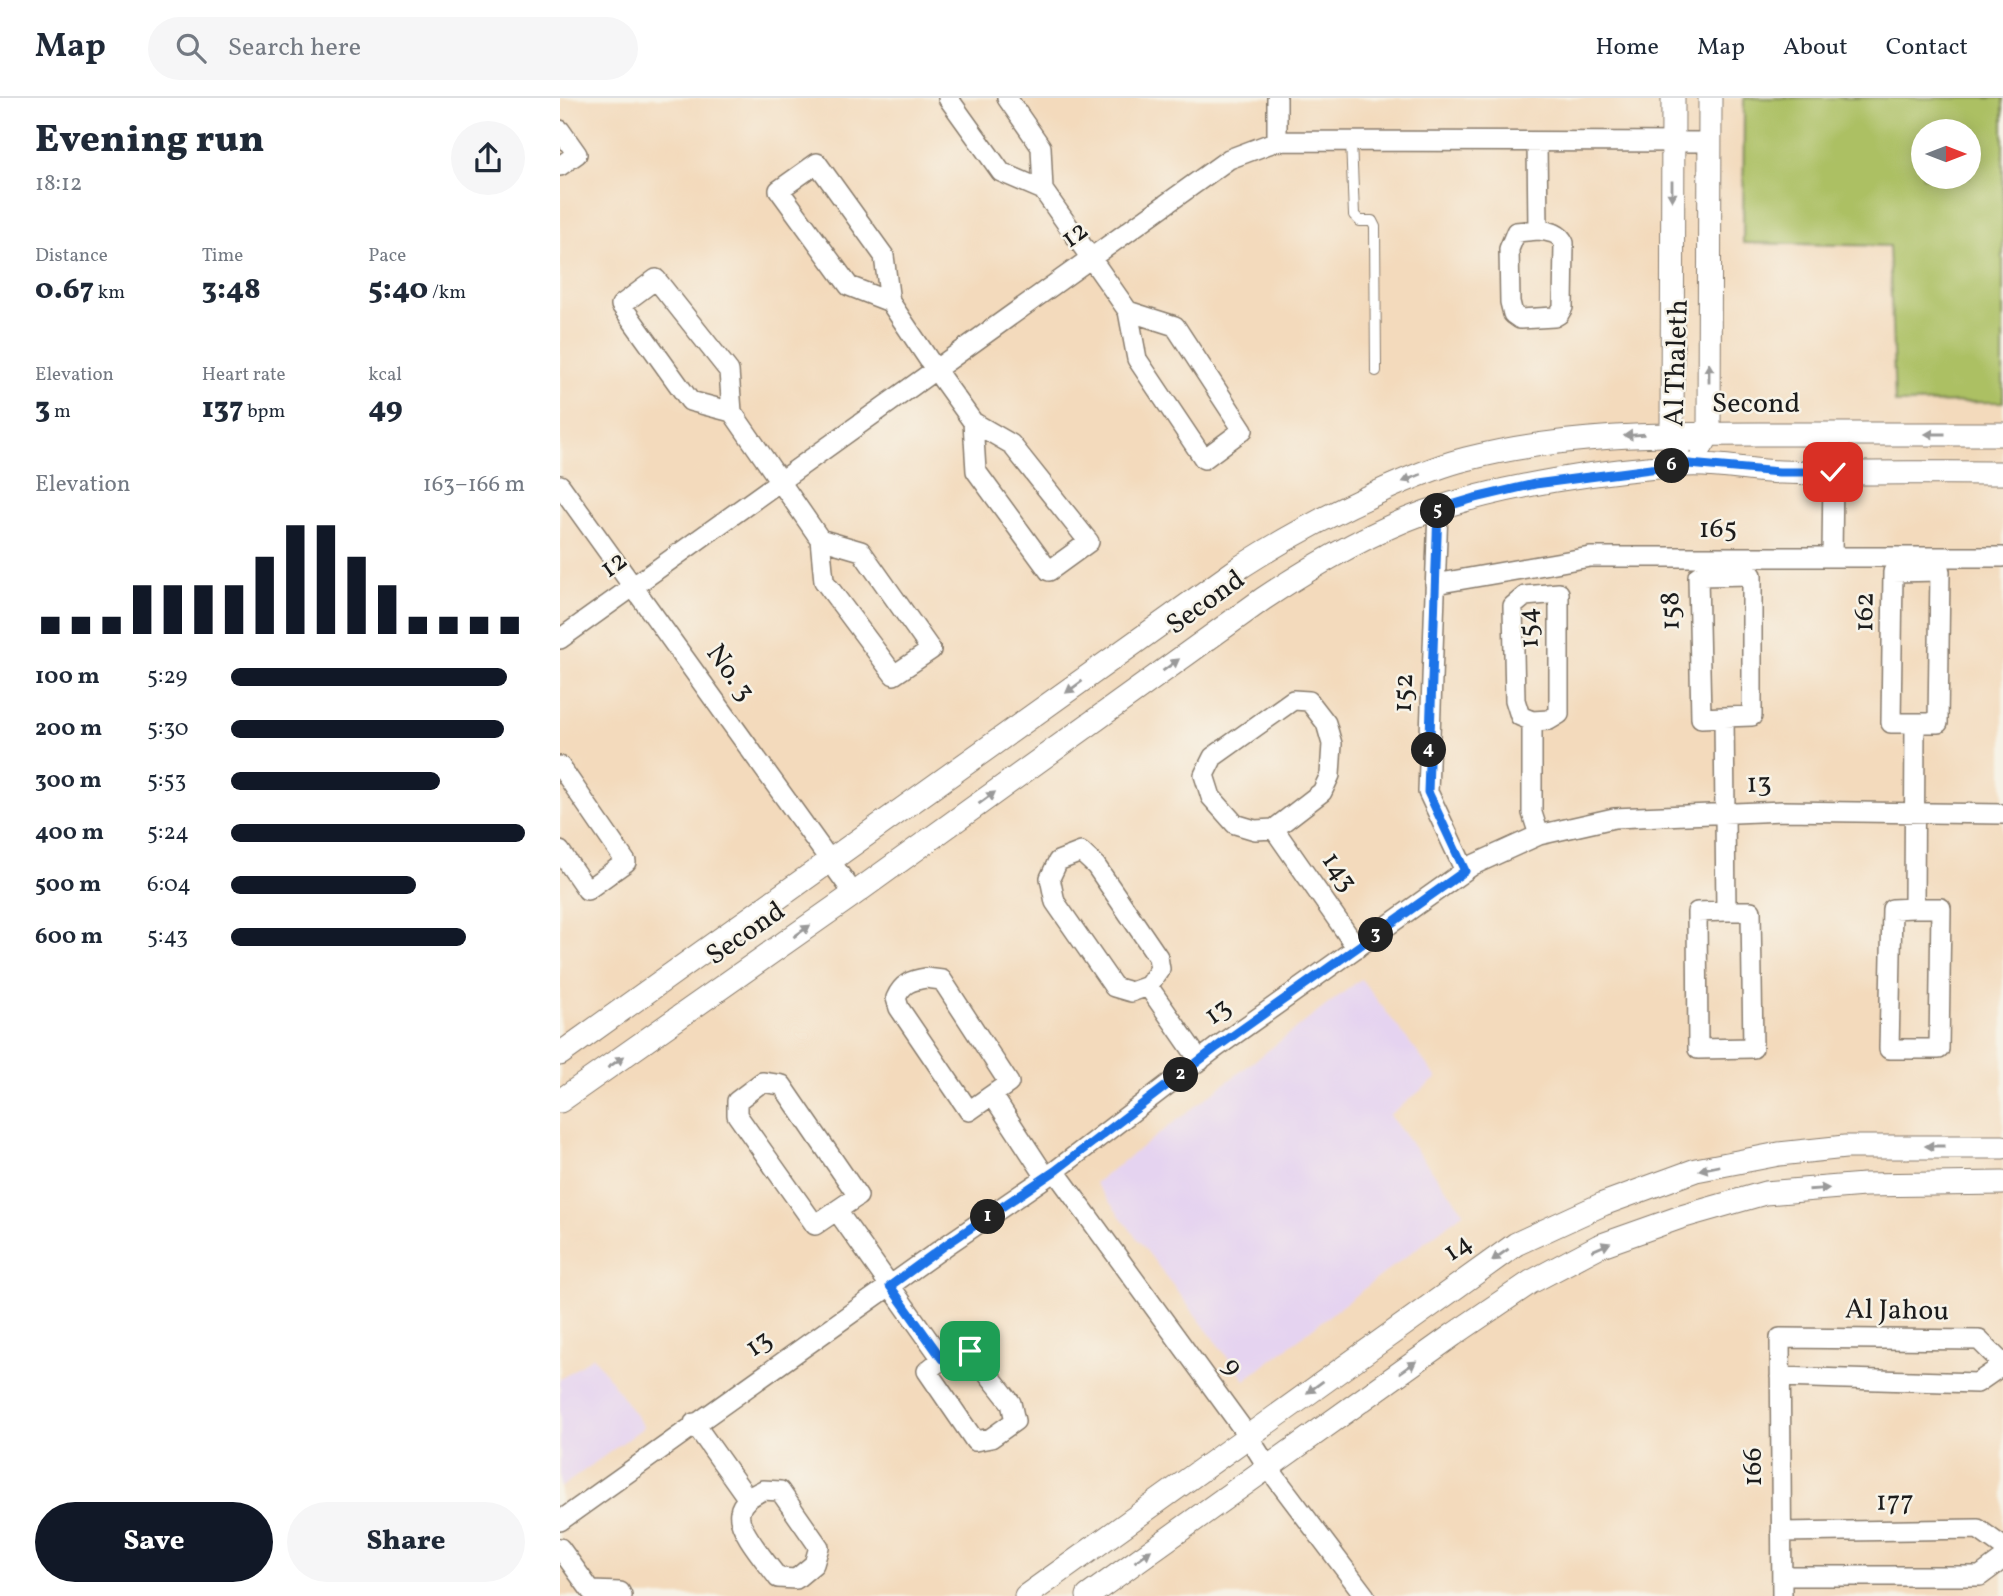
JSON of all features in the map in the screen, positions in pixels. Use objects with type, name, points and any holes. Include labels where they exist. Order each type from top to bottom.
[{"type":"street","points":[[948,98],[1001,172],[1044,190]]},
{"type":"street","points":[[1007,98],[1041,146],[1044,190],[1128,311],[1137,359],[1204,459],[1243,430],[1175,326],[1128,311]]},
{"type":"street","points":[[1277,98],[1277,141]]},
{"type":"street","name":"Al Thaleth","points":[[1673,98],[1672,434],[1689,464],[1709,434],[1710,98]]},
{"type":"street","points":[[560,130],[577,154],[560,166]]},
{"type":"street","name":"12","points":[[560,639],[1230,159],[1277,141],[1710,142]]},
{"type":"street","points":[[1537,142],[1538,229]]},
{"type":"street","points":[[890,302],[849,286],[779,190],[817,163],[884,256],[890,302],[973,422],[1011,444],[1089,542],[1049,572],[976,471],[973,422]]},
{"type":"street","points":[[1538,229],[1554,233],[1564,243],[1563,307],[1554,317],[1520,319],[1511,309],[1509,249],[1516,232],[1538,229]]},
{"type":"street","points":[[732,412],[691,401],[621,305],[656,279],[729,371],[732,412],[820,539],[824,581],[894,675],[932,650],[861,551],[820,539]]},
{"type":"street","name":"Second","points":[[560,1054],[1242,566],[1320,519],[1412,477],[1463,459],[1528,445],[1597,437],[1672,434],[2003,434]]},
{"type":"street","name":"Second","points":[[560,1101],[855,894],[1263,599],[1315,565],[1370,537],[1438,509],[1535,484],[1689,464],[1779,472],[2003,472]]},
{"type":"street","points":[[1832,557],[1833,472]]},
{"type":"street","name":"No. 3","points":[[560,485],[855,894]]},
{"type":"street","name":"152","points":[[1438,509],[1428,792],[1465,871]]},
{"type":"street","name":"165","points":[[1436,584],[1590,557],[2003,557]]},
{"type":"street","name":"162","points":[[1940,571],[1938,723],[1915,723],[1891,723],[1893,572],[1940,571]]},
{"type":"street","name":"158","points":[[1752,575],[1752,716],[1724,717],[1701,718],[1698,576],[1752,575]]},
{"type":"street","name":"154","points":[[1559,593],[1559,714],[1549,720],[1532,721],[1520,716],[1515,700],[1513,606],[1525,596],[1559,593]]},
{"type":"street","points":[[1293,700],[1309,701],[1326,723],[1332,744],[1330,775],[1322,792],[1274,829],[1255,830],[1235,824],[1212,797],[1204,775],[1213,757],[1293,700]]},
{"type":"street","points":[[1724,717],[1726,911]]},
{"type":"street","points":[[1532,721],[1532,813],[1539,835]]},
{"type":"street","points":[[1914,908],[1915,723]]},
{"type":"street","points":[[560,766],[626,862],[587,890],[560,851]]},
{"type":"street","name":"13","points":[[560,1521],[694,1423],[1050,1174],[1199,1061],[1473,865],[1539,835],[1614,818],[1783,811],[2003,814]]},
{"type":"street","name":"143","points":[[1274,829],[1357,948]]},
{"type":"street","points":[[1081,852],[1096,866],[1158,957],[1160,969],[1148,986],[1131,992],[1114,987],[1055,902],[1049,878],[1058,861],[1081,852]]},
{"type":"street","points":[[1914,908],[1941,908],[1939,1049],[1889,1049],[1892,909],[1914,908]]},
{"type":"street","points":[[1726,911],[1751,911],[1753,1048],[1698,1049],[1697,912],[1726,911]]},
{"type":"street","points":[[912,980],[942,980],[1009,1083],[993,1096],[969,1111],[899,1008],[896,998],[900,989],[912,980]]},
{"type":"street","points":[[1148,986],[1199,1061]]},
{"type":"street","points":[[762,1082],[782,1085],[858,1196],[837,1211],[815,1225],[737,1115],[737,1101],[762,1082]]},
{"type":"street","name":"9","points":[[993,1096],[1365,1596]]},
{"type":"street","name":"14","points":[[1026,1596],[1516,1244],[1603,1203],[1696,1170],[1779,1154],[1846,1147],[2003,1147]]},
{"type":"street","points":[[1088,1596],[1267,1466],[1531,1282],[1599,1247],[1681,1217],[1765,1193],[1864,1185],[2003,1183]]},
{"type":"street","points":[[837,1211],[942,1359]]},
{"type":"street","name":"Al Jahou","points":[[1780,1338],[1979,1340],[2003,1365],[1977,1384],[1780,1377]]},
{"type":"street","name":"166","points":[[1780,1338],[1782,1596]]},
{"type":"street","points":[[962,1351],[970,1351],[1011,1403],[1015,1421],[991,1438],[975,1441],[928,1371],[942,1359],[962,1351]]},
{"type":"street","points":[[694,1423],[748,1499]]},
{"type":"street","points":[[764,1490],[780,1491],[819,1547],[814,1564],[796,1579],[778,1578],[740,1524],[740,1511],[748,1499],[764,1490]]},
{"type":"street","name":"177","points":[[1781,1532],[1978,1529],[2003,1546]]},
{"type":"street","points":[[560,1548],[591,1594],[620,1592],[622,1596]]},
{"type":"street","points":[[1782,1576],[1980,1576],[2003,1559]]},
{"type":"lane","points":[[1350,141],[1354,215],[1360,221],[1372,221],[1376,227],[1376,371]]},
{"type":"shaded area","points":[[1361,979],[1437,1078],[1389,1115],[1464,1212],[1245,1380],[1095,1183]]},
{"type":"shaded area","points":[[593,1356],[644,1427],[560,1488],[560,1378]]},
{"type":"green space","points":[[1744,98],[2003,98],[2003,402],[1895,403],[1889,246],[1743,243]]},
{"type":"route","points":[[970,1351],[962,1351],[942,1359],[890,1286],[1055,1171],[1217,1047],[1465,871],[1428,792],[1438,509],[1535,484],[1689,464],[1779,472],[1833,472]]}]
